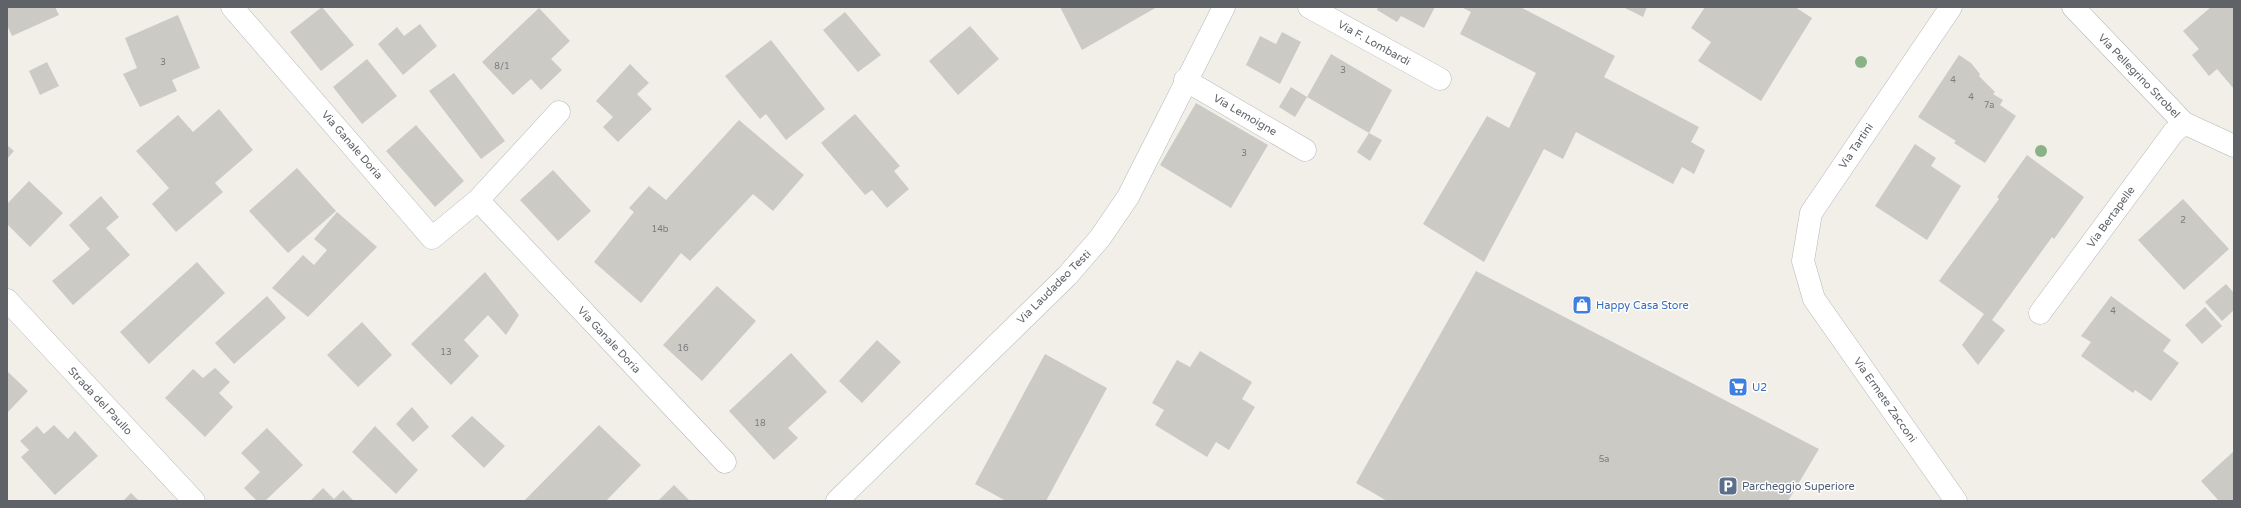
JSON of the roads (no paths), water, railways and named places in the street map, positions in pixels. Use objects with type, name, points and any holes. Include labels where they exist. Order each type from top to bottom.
[{"type":"street","name":"Via Ganale Doria","points":[[232,7],[432,238],[478,200],[559,112]]},
{"type":"street","name":"Via Laudadeo Testi","points":[[837,501],[1084,258],[1128,197],[1185,80],[1224,7]]},
{"type":"street","name":"Via F. Lombardi","points":[[1309,7],[1440,79]]},
{"type":"street","name":"Via Tartini","points":[[1814,298],[1803,260],[1811,213],[1951,7]]},
{"type":"street","name":"Via Pellegrino Strobel","points":[[2073,7],[2184,123],[2234,146]]},
{"type":"street","name":"Via Lemoigne","points":[[1185,80],[1305,150]]},
{"type":"street","name":"Via Bertapelle","points":[[2040,313],[2173,132],[2184,123]]},
{"type":"street","name":"Via Ganale Doria","points":[[478,200],[725,462]]},
{"type":"street","name":"Via Ermete Zacconi","points":[[1814,298],[1956,501]]},
{"type":"street","name":"Strada del Paullo","points":[[7,300],[194,501]]},
{"type":"place","name":"Happy Casa Store","points":[[1582,305]]},
{"type":"place","name":"U2","points":[[1738,387]]},
{"type":"place","name":"Parcheggio Superiore","points":[[1728,486]]}]
